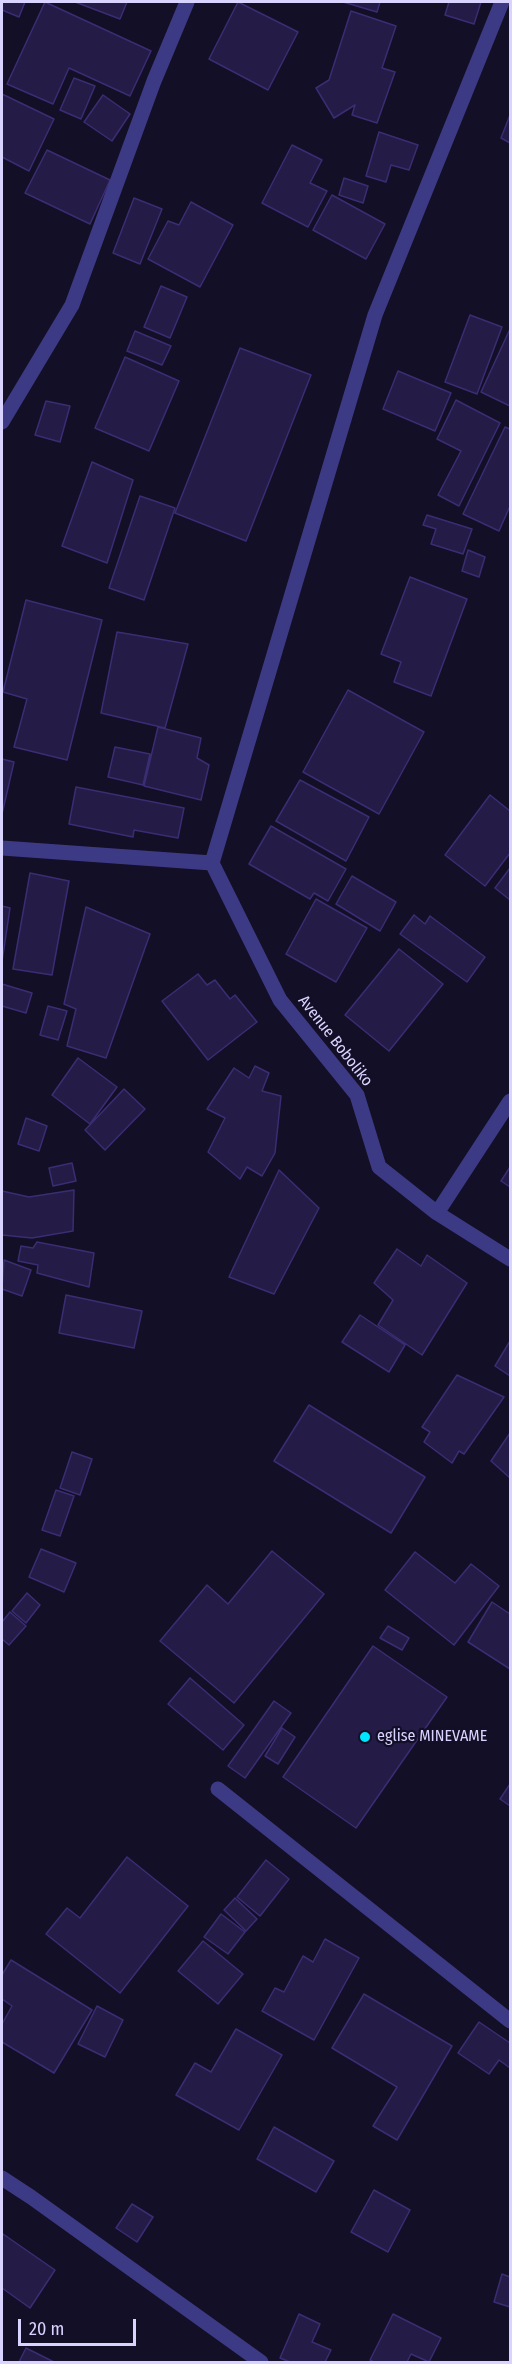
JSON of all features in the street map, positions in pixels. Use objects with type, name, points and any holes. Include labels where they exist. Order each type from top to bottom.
[{"type":"street","points":[[2,422],[72,305],[154,81],[187,2]]},
{"type":"street","points":[[2,848],[212,863],[375,315],[502,2]]},
{"type":"street","name":"Avenue Boboliko","points":[[212,863],[280,1000],[357,1095],[379,1167],[437,1213],[510,1258]]},
{"type":"street","points":[[437,1213],[510,1101]]},
{"type":"street","points":[[218,1789],[510,2021]]},
{"type":"street","points":[[2,2178],[261,2362]]},
{"type":"building","points":[[2,2],[25,2],[19,17],[2,10]]},
{"type":"building","points":[[45,2],[151,51],[130,96],[69,68],[53,104],[7,84]]},
{"type":"building","points":[[75,2],[127,2],[120,19]]},
{"type":"building","points":[[238,2],[298,32],[268,90],[209,59]]},
{"type":"building","points":[[343,2],[380,2],[377,12]]},
{"type":"building","points":[[449,2],[481,2],[474,24],[445,15]]},
{"type":"building","points":[[351,11],[396,26],[382,68],[395,72],[377,123],[352,115],[355,105],[334,118],[316,88],[329,80]]},
{"type":"building","points":[[74,78],[95,86],[81,119],[60,110]]},
{"type":"building","points":[[2,94],[54,119],[29,171],[2,157]]},
{"type":"building","points":[[103,95],[130,114],[112,141],[84,122]]},
{"type":"building","points":[[510,115],[510,143],[501,138]]},
{"type":"building","points":[[379,132],[418,145],[409,170],[391,165],[386,182],[366,176]]},
{"type":"building","points":[[292,145],[322,160],[310,183],[327,191],[308,227],[262,203]]},
{"type":"building","points":[[47,150],[110,180],[90,224],[25,193]]},
{"type":"building","points":[[344,178],[368,186],[363,203],[339,195]]},
{"type":"building","points":[[332,195],[385,224],[366,259],[313,230]]},
{"type":"building","points":[[134,198],[162,209],[140,264],[113,253]]},
{"type":"building","points":[[191,202],[233,225],[200,287],[148,259],[168,221],[179,225]]},
{"type":"building","points":[[161,286],[187,297],[170,338],[144,327]]},
{"type":"building","points":[[470,315],[502,327],[477,394],[445,382]]},
{"type":"building","points":[[510,329],[510,406],[481,392]]},
{"type":"building","points":[[135,331],[171,346],[162,365],[127,351]]},
{"type":"building","points":[[240,348],[311,375],[246,541],[175,513]]},
{"type":"building","points":[[125,357],[179,381],[149,451],[95,428]]},
{"type":"building","points":[[398,371],[451,393],[435,431],[383,409]]},
{"type":"building","points":[[456,400],[500,423],[459,506],[438,495],[461,451],[437,439]]},
{"type":"building","points":[[46,401],[70,406],[60,442],[35,435]]},
{"type":"building","points":[[505,427],[510,429],[510,506],[499,531],[463,514]]},
{"type":"building","points":[[92,462],[133,480],[107,563],[62,546]]},
{"type":"building","points":[[140,496],[175,508],[144,600],[109,588]]},
{"type":"building","points":[[427,515],[472,529],[463,554],[431,544],[436,529],[423,525]]},
{"type":"building","points":[[468,550],[485,557],[479,577],[462,571]]},
{"type":"building","points":[[410,577],[467,599],[431,696],[394,682],[401,662],[381,654]]},
{"type":"building","points":[[26,600],[102,620],[67,760],[14,747],[27,699],[3,692]]},
{"type":"building","points":[[117,632],[188,644],[165,728],[101,713]]},
{"type":"building","points":[[348,690],[424,732],[379,814],[303,772]]},
{"type":"building","points":[[158,727],[201,738],[197,758],[209,765],[201,800],[144,786]]},
{"type":"building","points":[[115,747],[150,754],[143,785],[108,777]]},
{"type":"building","points":[[2,759],[14,762],[2,814]]},
{"type":"building","points":[[300,780],[369,817],[346,861],[276,821]]},
{"type":"building","points":[[76,787],[184,808],[178,838],[134,830],[133,837],[69,824]]},
{"type":"building","points":[[490,795],[510,811],[510,853],[485,886],[445,855]]},
{"type":"building","points":[[271,826],[346,869],[328,901],[314,893],[310,899],[249,864]]},
{"type":"building","points":[[510,868],[510,900],[495,888]]},
{"type":"building","points":[[30,873],[69,881],[52,975],[13,969]]},
{"type":"building","points":[[352,876],[396,902],[380,931],[336,904]]},
{"type":"building","points":[[316,899],[367,928],[336,982],[286,954]]},
{"type":"building","points":[[2,906],[10,908],[2,962]]},
{"type":"building","points":[[86,907],[150,934],[106,1058],[67,1046],[76,1009],[64,1004]]},
{"type":"building","points":[[414,915],[425,924],[430,916],[485,957],[467,982],[400,934]]},
{"type":"building","points":[[399,949],[443,984],[389,1051],[345,1015]]},
{"type":"building","points":[[198,974],[207,985],[215,980],[230,999],[235,995],[257,1022],[208,1060],[162,1001]]},
{"type":"building","points":[[2,984],[32,993],[26,1013],[2,1006]]},
{"type":"building","points":[[48,1006],[67,1011],[58,1040],[40,1035]]},
{"type":"building","points":[[78,1058],[117,1087],[90,1124],[52,1095]]},
{"type":"building","points":[[255,1066],[269,1073],[262,1091],[281,1096],[275,1153],[262,1176],[247,1167],[240,1179],[208,1152],[225,1118],[207,1109],[234,1068],[249,1078]]},
{"type":"building","points":[[124,1089],[145,1109],[105,1150],[85,1130]]},
{"type":"building","points":[[26,1118],[47,1126],[39,1151],[18,1144]]},
{"type":"building","points":[[72,1163],[76,1181],[53,1186],[49,1168]]},
{"type":"building","points":[[510,1167],[510,1187],[501,1181]]},
{"type":"building","points":[[279,1170],[319,1208],[274,1294],[229,1277]]},
{"type":"building","points":[[74,1190],[73,1231],[32,1238],[2,1235],[2,1191],[29,1197]]},
{"type":"building","points":[[37,1242],[94,1253],[89,1287],[37,1273],[38,1265],[18,1261],[21,1246],[33,1248]]},
{"type":"building","points":[[397,1249],[421,1266],[427,1255],[467,1283],[422,1355],[378,1325],[393,1300],[374,1283]]},
{"type":"building","points":[[4,1260],[31,1270],[22,1296],[2,1289]]},
{"type":"building","points":[[66,1295],[142,1311],[134,1348],[59,1333]]},
{"type":"building","points":[[360,1315],[405,1345],[389,1372],[342,1342]]},
{"type":"building","points":[[510,1341],[510,1376],[495,1366]]},
{"type":"building","points":[[457,1375],[504,1397],[464,1454],[459,1451],[452,1463],[424,1442],[430,1432],[422,1427]]},
{"type":"building","points":[[309,1405],[425,1477],[391,1533],[274,1461]]},
{"type":"building","points":[[510,1433],[510,1478],[491,1461]]},
{"type":"building","points":[[72,1452],[92,1459],[80,1495],[60,1488]]},
{"type":"building","points":[[56,1490],[74,1496],[60,1536],[42,1530]]},
{"type":"building","points":[[41,1549],[76,1563],[64,1592],[29,1577]]},
{"type":"building","points":[[272,1551],[324,1594],[234,1703],[160,1641],[207,1585],[228,1604]]},
{"type":"building","points":[[415,1552],[455,1583],[471,1564],[499,1586],[454,1645],[385,1590]]},
{"type":"building","points":[[27,1593],[40,1605],[26,1623],[12,1611]]},
{"type":"building","points":[[492,1602],[510,1614],[510,1669],[468,1642]]},
{"type":"building","points":[[10,1612],[26,1626],[9,1645],[2,1639],[2,1622]]},
{"type":"building","points":[[388,1626],[409,1638],[402,1650],[380,1638]]},
{"type":"building","name":"eglise MINEVAME","points":[[373,1646],[447,1697],[356,1828],[283,1777]]},
{"type":"building","points":[[190,1678],[244,1725],[223,1750],[168,1704]]},
{"type":"building","points":[[274,1701],[291,1713],[245,1778],[228,1766]]},
{"type":"building","points":[[282,1728],[295,1737],[278,1764],[265,1756]]},
{"type":"building","points":[[510,1784],[510,1806],[500,1799]]},
{"type":"building","points":[[127,1857],[188,1906],[120,1993],[46,1934],[67,1908],[80,1918]]},
{"type":"building","points":[[266,1860],[289,1879],[260,1916],[237,1897]]},
{"type":"building","points":[[235,1898],[257,1919],[246,1931],[224,1910]]},
{"type":"building","points":[[221,1914],[245,1932],[228,1954],[204,1937]]},
{"type":"building","points":[[325,1939],[359,1958],[314,2040],[262,2011],[275,1988],[284,1992],[303,1956],[313,1962]]},
{"type":"building","points":[[203,1941],[243,1974],[218,2004],[178,1971]]},
{"type":"building","points":[[11,1960],[92,2010],[54,2073],[2,2042],[2,2024],[12,2006],[2,1999],[2,1975]]},
{"type":"building","points":[[364,1994],[452,2046],[397,2140],[373,2126],[397,2087],[332,2048]]},
{"type":"building","points":[[97,2006],[123,2020],[105,2057],[78,2044]]},
{"type":"building","points":[[479,2022],[510,2043],[510,2068],[499,2060],[489,2074],[458,2053]]},
{"type":"building","points":[[236,2029],[282,2055],[239,2130],[176,2095],[195,2063],[211,2072]]},
{"type":"building","points":[[274,2127],[334,2161],[316,2192],[257,2159]]},
{"type":"building","points":[[374,2190],[410,2210],[388,2252],[351,2232]]},
{"type":"building","points":[[132,2204],[153,2217],[137,2242],[116,2228]]},
{"type":"building","points":[[3,2234],[55,2270],[30,2308],[2,2288]]},
{"type":"building","points":[[502,2274],[510,2277],[510,2307],[494,2302]]},
{"type":"building","points":[[299,2314],[320,2324],[312,2342],[331,2350],[325,2362],[290,2362],[280,2358]]},
{"type":"building","points":[[393,2314],[441,2338],[429,2362],[411,2354],[407,2362],[370,2360]]},
{"type":"building","points":[[26,2348],[54,2362],[19,2362]]},
{"type":"place","name":"eglise MINEVAME","points":[[365,1737]]}]
